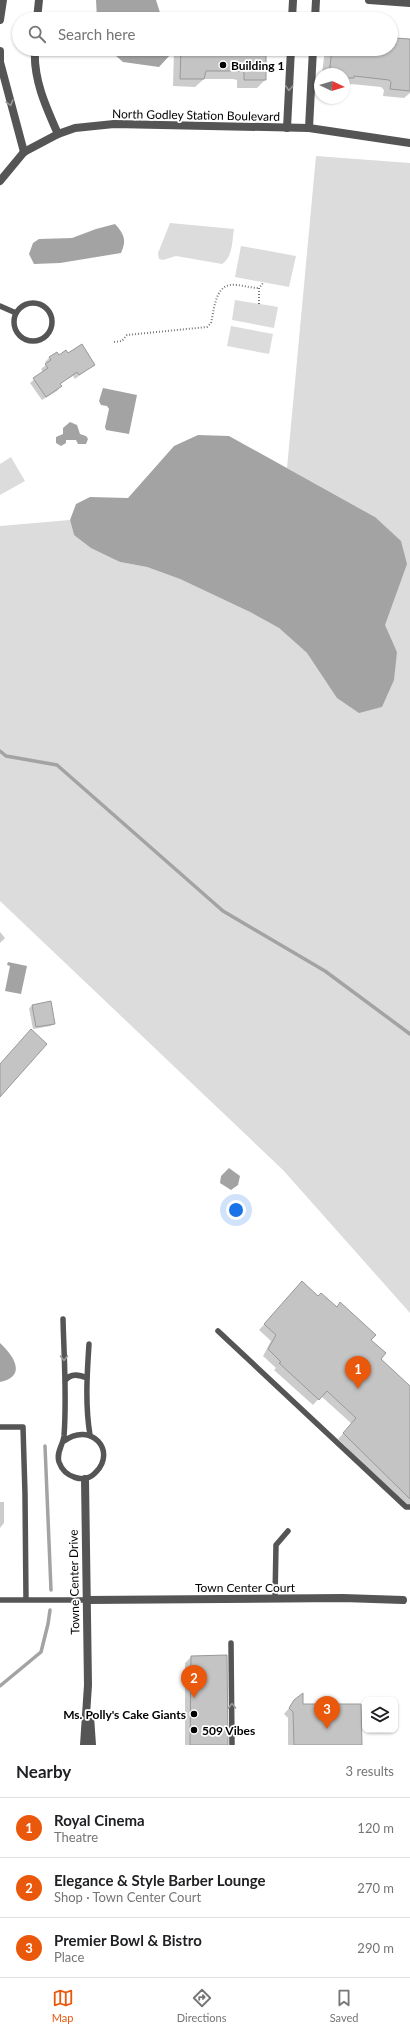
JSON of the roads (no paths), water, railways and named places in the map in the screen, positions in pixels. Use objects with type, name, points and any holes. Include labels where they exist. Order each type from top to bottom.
[{"type":"street","points":[[0,20],[4,0]]},
{"type":"street","points":[[38,12],[39,0]]},
{"type":"street","points":[[292,12],[293,0]]},
{"type":"street","points":[[315,12],[316,0]]},
{"type":"street","points":[[369,0],[410,3]]},
{"type":"street","points":[[0,51],[0,62],[24,152]]},
{"type":"street","points":[[34,56],[42,97],[58,134]]},
{"type":"street","points":[[287,128],[291,56]]},
{"type":"street","points":[[309,128],[313,56]]},
{"type":"street","name":"North Godley Station Boulevard","points":[[0,181],[24,152],[58,134],[75,128],[114,124],[309,128],[410,143]]},
{"type":"street","name":"Towne Center Drive","points":[[85,1478],[88,1685],[92,1745]]},
{"type":"street","name":"Town Center Court","points":[[87,1600],[275,1598],[403,1600]]},
{"type":"street","name":"Towne Center Drive","points":[[84,1745],[88,1685]]},
{"type":"lane","points":[[0,302],[6,308]]},
{"type":"lane","points":[[31,303],[40,304],[48,310],[52,318],[51,327],[47,335],[39,340],[30,341],[21,338],[15,331],[13,322],[16,313],[22,306],[31,303]]},
{"type":"lane","points":[[0,306],[16,313]]},
{"type":"lane","points":[[63,1319],[64,1440],[59,1450],[59,1462],[64,1471],[74,1478],[85,1478],[95,1474],[102,1465],[104,1454],[99,1442],[90,1435],[81,1433],[72,1435],[64,1440]]},
{"type":"lane","points":[[218,1331],[406,1507],[410,1507]]},
{"type":"lane","points":[[89,1344],[87,1378],[90,1435]]},
{"type":"lane","points":[[64,1381],[67,1377],[73,1375],[87,1378]]},
{"type":"lane","points":[[0,1427],[23,1427],[26,1494],[26,1600]]},
{"type":"lane","points":[[275,1598],[276,1546],[288,1531]]},
{"type":"lane","points":[[0,1600],[87,1600]]},
{"type":"lane","points":[[231,1643],[232,1745]]},
{"type":"waterway","points":[[0,751],[6,756],[57,765],[223,911],[325,971],[410,1034]]},
{"type":"waterway","points":[[45,1446],[51,1590]]},
{"type":"waterway","points":[[0,1686],[41,1652],[50,1610]]},
{"type":"place","name":"Building 1","points":[[223,65]]},
{"type":"place","name":"Royal Cinema","points":[[358,1389]]},
{"type":"place","name":"Elegance & Style Barber Lounge","points":[[194,1698]]},
{"type":"place","name":"Ms. Polly's Cake Giants","points":[[194,1714]]},
{"type":"place","name":"Premier Bowl & Bistro","points":[[327,1729]]},
{"type":"place","name":"509 Vibes","points":[[194,1730]]}]
